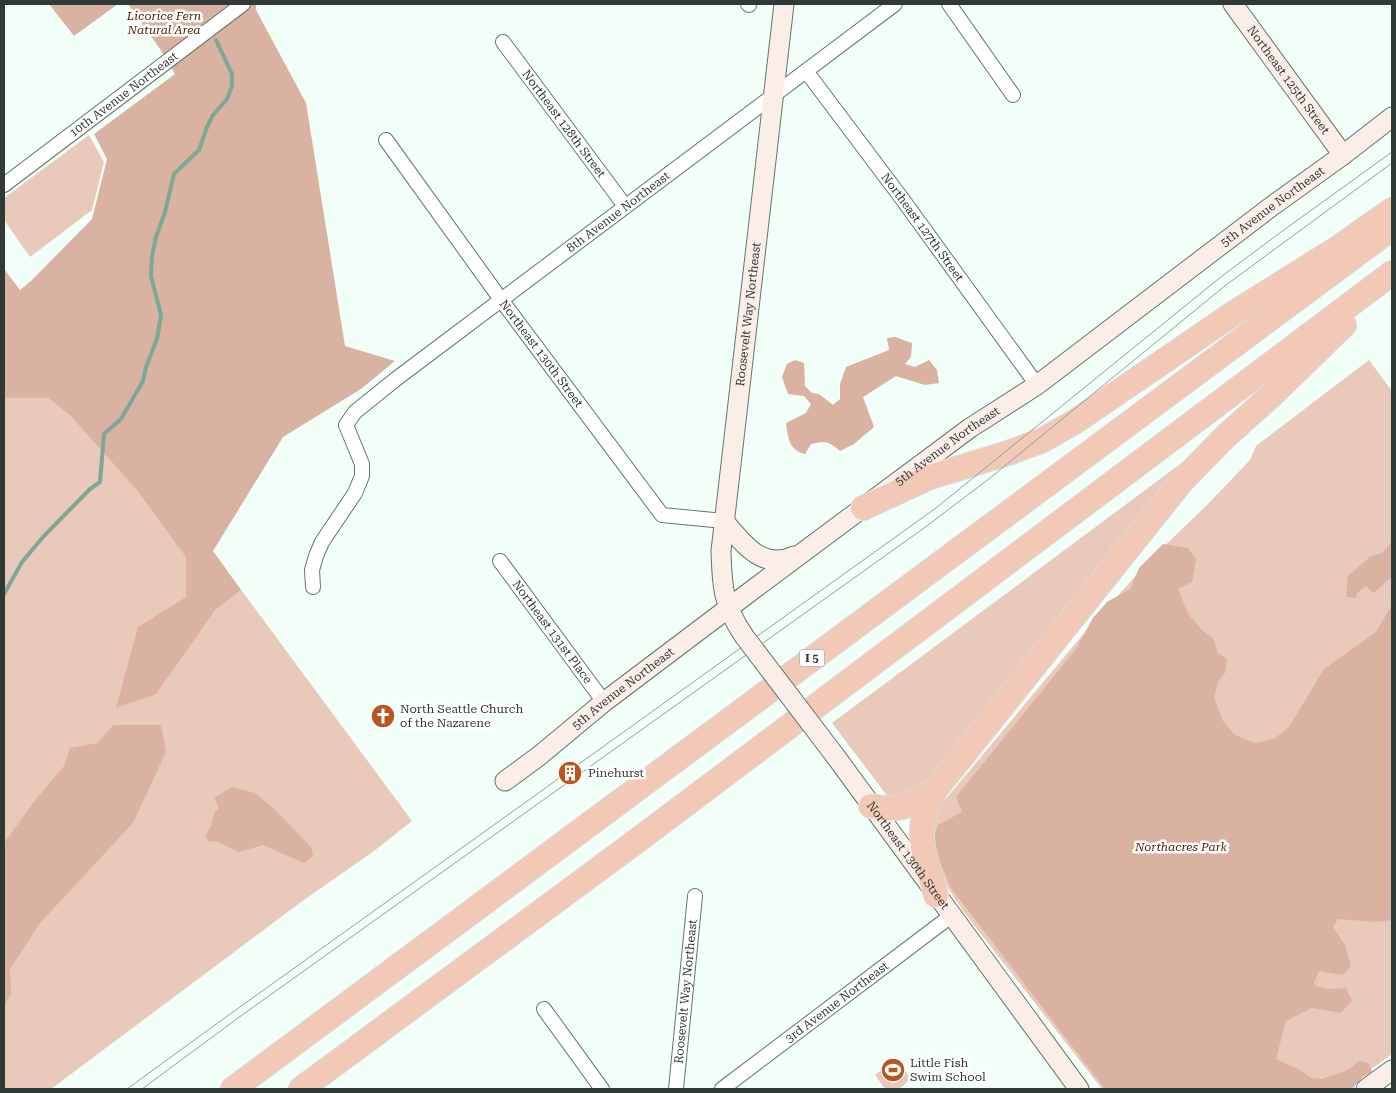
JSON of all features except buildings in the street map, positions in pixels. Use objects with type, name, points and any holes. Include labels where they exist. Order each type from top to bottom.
[{"type":"highway","points":[[863,508],[930,477],[1043,440],[1076,421],[1234,313],[1338,248],[1392,210]]},
{"type":"highway","name":"I 5","points":[[233,1089],[1392,228]]},
{"type":"highway","points":[[301,1089],[630,846],[1392,273]]},
{"type":"highway","points":[[936,895],[922,847],[921,831],[924,814],[936,789],[1182,481],[1224,436],[1272,394],[1392,279]]},
{"type":"highway","points":[[870,806],[890,809],[901,808],[914,803],[936,789]]},
{"type":"main road","name":"Roosevelt Way Northeast","points":[[736,623],[722,588],[721,560],[724,521],[784,4]]},
{"type":"main road","name":"Northeast 125th Street","points":[[1233,4],[1343,155]]},
{"type":"main road","name":"5th Avenue Northeast","points":[[505,781],[539,756],[604,702],[736,623],[807,550],[970,428],[1037,385],[1392,117]]},
{"type":"main road","points":[[724,521],[743,544],[761,557],[772,560],[789,558],[807,550]]},
{"type":"main road","name":"Northeast 130th Street","points":[[736,623],[1079,1089]]},
{"type":"street","name":"10th Avenue Northeast","points":[[4,185],[243,4]]},
{"type":"street","name":"8th Avenue Northeast","points":[[313,587],[313,564],[319,548],[355,493],[362,476],[362,464],[346,425],[355,412],[625,206],[895,4]]},
{"type":"street","points":[[949,4],[1013,95]]},
{"type":"street","name":"Northeast 128th Street","points":[[503,42],[625,206]]},
{"type":"street","name":"Northeast 127th Street","points":[[806,72],[903,200],[1037,385]]},
{"type":"street","name":"Northeast 130th Street","points":[[386,140],[502,301],[662,515],[724,521]]},
{"type":"street","name":"Northeast 131st Place","points":[[500,562],[604,702]]},
{"type":"street","name":"Roosevelt Way Northeast","points":[[676,1089],[695,896]]},
{"type":"street","name":"3rd Avenue Northeast","points":[[722,1089],[951,916]]},
{"type":"street","points":[[544,1009],[602,1089]]},
{"type":"green space","name":"Licorice Fern Natural Area","points":[[49,4],[118,4],[74,36]]},
{"type":"green space","points":[[128,4],[256,4],[256,10],[306,103],[345,346],[395,361],[361,389],[283,437],[213,551],[241,590],[215,610],[156,694],[116,708],[138,627],[186,597],[186,557],[137,490],[70,415],[48,398],[4,398],[4,269],[20,290],[92,219],[107,159],[94,134],[175,74]]},
{"type":"green space","points":[[89,135],[104,162],[92,210],[30,257],[4,220],[4,198]]},
{"type":"green space","points":[[4,269],[412,821],[51,1089],[4,1089]]},
{"type":"green space","points":[[895,337],[912,343],[911,357],[905,364],[915,367],[929,360],[937,370],[939,383],[925,385],[896,376],[863,397],[874,427],[854,444],[840,451],[833,445],[823,442],[811,444],[805,454],[796,450],[790,443],[786,423],[806,413],[811,404],[804,396],[788,394],[782,377],[787,364],[795,360],[804,363],[805,386],[812,393],[819,394],[833,405],[840,399],[840,384],[846,367],[889,350],[887,338]]},
{"type":"green space","name":"Northacres Park","points":[[1369,360],[1392,391],[1392,1054],[1344,1089],[1102,1089],[963,911],[948,888],[929,844],[935,812],[1090,626],[1154,556],[1250,460],[1256,446]]},
{"type":"green space","points":[[1195,453],[922,790],[891,801],[832,723]]},
{"type":"green space","points":[[1392,542],[1392,573],[1390,579],[1373,593],[1366,586],[1357,593],[1356,598],[1346,597],[1348,576],[1370,557],[1382,553]]},
{"type":"green space","name":"Northacres Park","points":[[1163,544],[1188,548],[1196,559],[1192,582],[1178,589],[1188,614],[1204,632],[1213,638],[1218,653],[1227,659],[1225,673],[1218,682],[1214,698],[1223,721],[1235,735],[1255,743],[1274,739],[1289,727],[1324,669],[1376,632],[1392,605],[1392,920],[1375,922],[1338,919],[1333,927],[1345,945],[1351,966],[1343,975],[1319,971],[1314,983],[1317,987],[1331,989],[1346,988],[1352,1000],[1341,1013],[1312,1008],[1286,1021],[1276,1059],[1312,1078],[1322,1079],[1345,1071],[1360,1061],[1369,1063],[1372,1072],[1363,1077],[1352,1089],[1105,1089],[951,888],[932,843],[938,825],[962,812],[956,797],[1076,649],[1093,618],[1107,602],[1130,589],[1139,568]]},
{"type":"green space","points":[[113,725],[161,725],[166,752],[133,823],[40,923],[10,969],[11,994],[4,1007],[4,843],[33,803],[64,766],[70,748],[98,743]]},
{"type":"green space","points":[[232,787],[255,793],[272,807],[311,847],[313,856],[304,863],[263,845],[239,852],[218,842],[208,841],[206,835],[211,826],[215,811],[219,808],[214,798]]},
{"type":"green space","name":"Little Fish Swim School","points":[[896,1059],[911,1079],[899,1089],[885,1089],[875,1075]]},
{"type":"waterway","points":[[4,594],[22,562],[43,537],[90,489],[100,482],[104,434],[121,419],[143,381],[146,367],[157,339],[161,315],[151,276],[152,256],[174,174],[199,150],[213,115],[227,99],[232,86],[232,74],[216,40]]},
{"type":"tram line","points":[[127,1089],[936,508],[1222,276],[1392,152]]},
{"type":"tram line","points":[[142,1089],[238,1018],[924,528],[990,478],[1226,285],[1392,163]]},
{"type":"place","name":"North Seattle Church of the Nazarene","points":[[383,716]]},
{"type":"place","name":"Pinehurst","points":[[570,773]]},
{"type":"place","name":"Little Fish Swim School","points":[[893,1070]]}]
